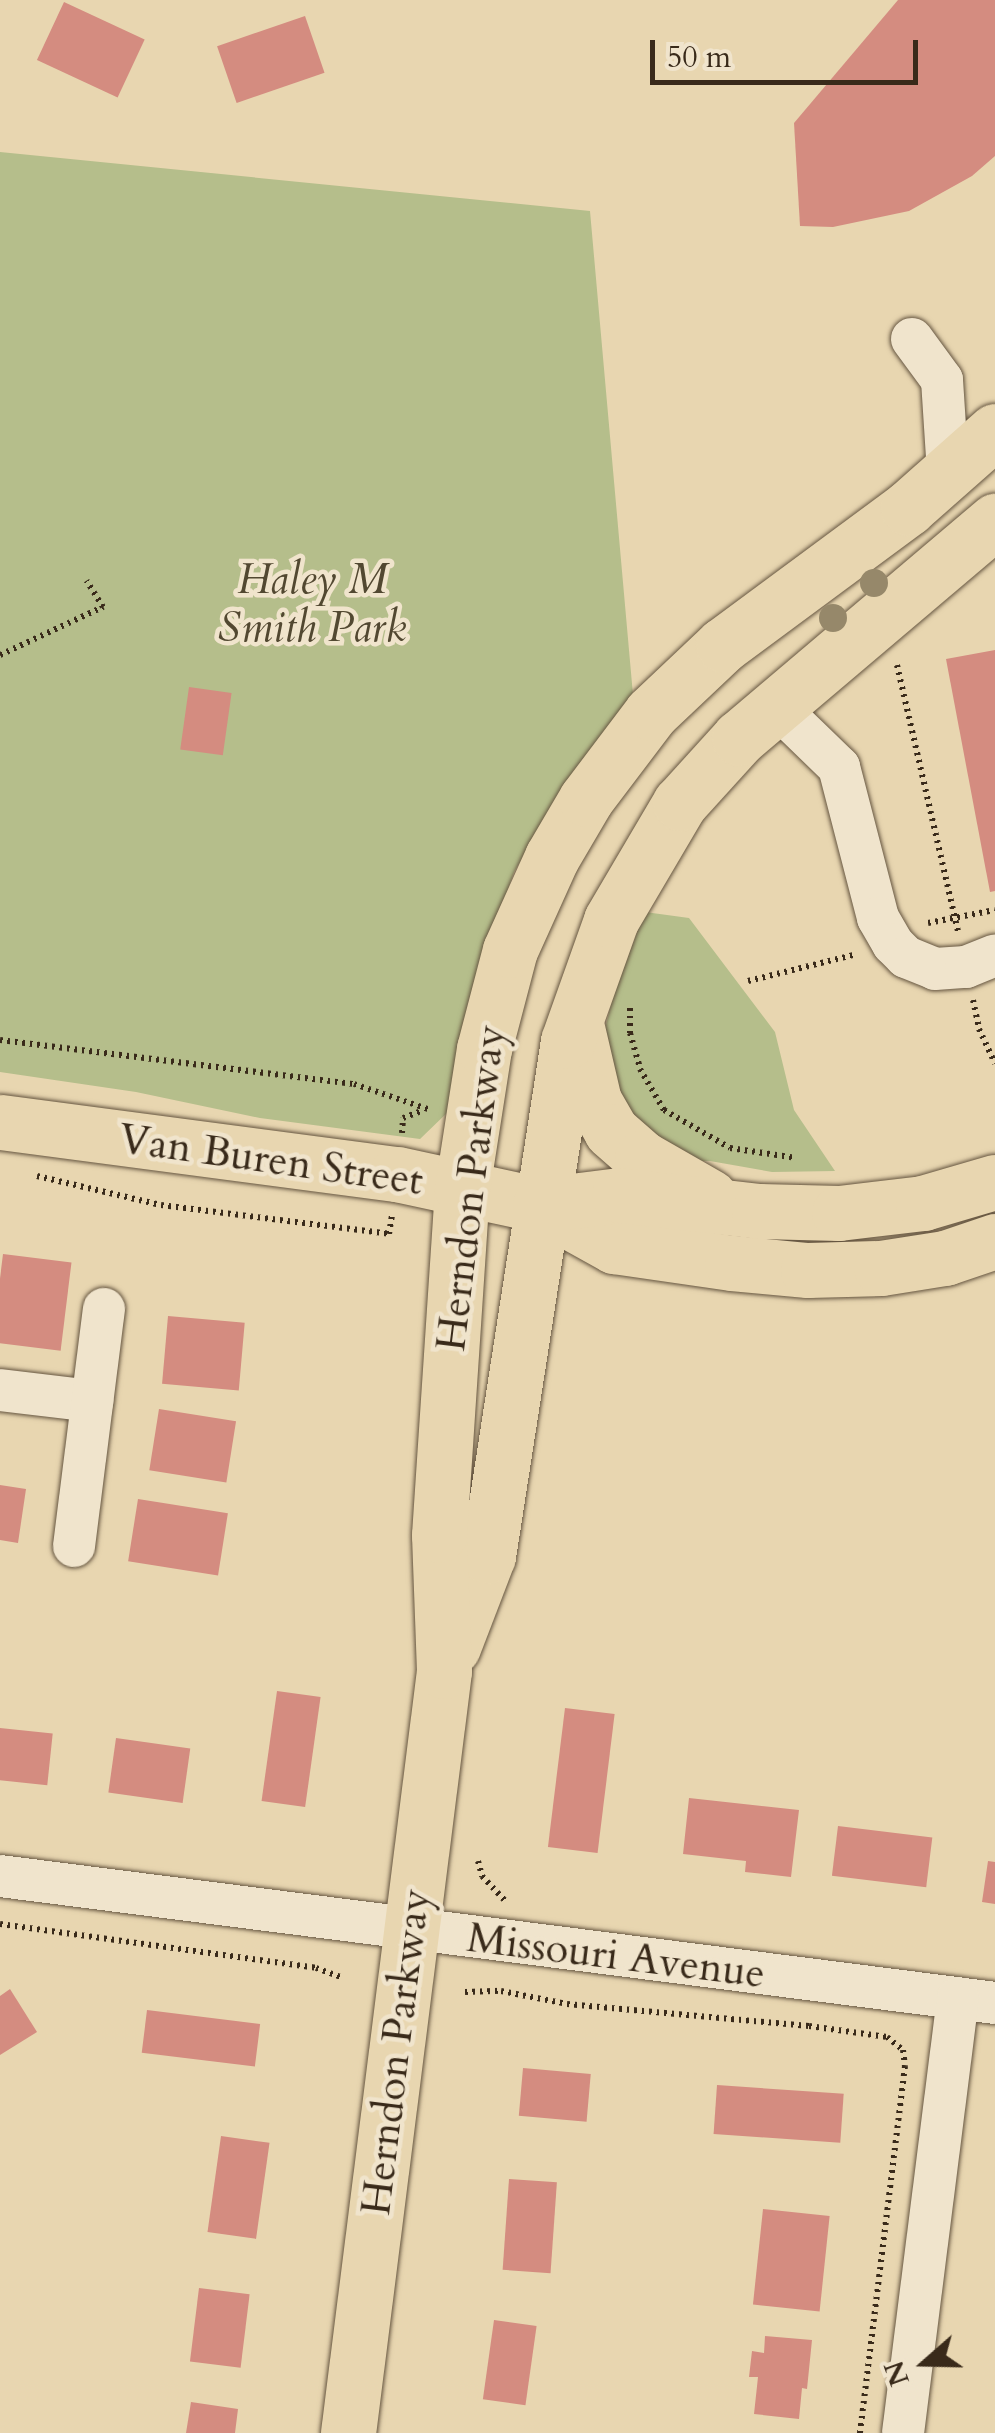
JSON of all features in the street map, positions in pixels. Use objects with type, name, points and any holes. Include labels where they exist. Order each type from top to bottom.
[{"type":"main road","name":"Herndon Parkway","points":[[348,2433],[444,1672],[439,1535],[462,1189],[484,1049],[510,950],[544,874],[586,799],[651,712],[711,655],[948,474],[995,431]]},
{"type":"main road","name":"Herndon Parkway","points":[[444,1672],[488,1556],[540,1206],[575,1014],[611,920],[653,844],[707,772],[776,706],[995,521]]},
{"type":"main road","points":[[575,1014],[588,1083],[612,1131],[642,1158],[730,1208]]},
{"type":"main road","name":"Van Buren Street","points":[[0,1122],[380,1171],[540,1206],[614,1246],[808,1270],[914,1264],[995,1241]]},
{"type":"main road","name":"Van Buren Street","points":[[540,1206],[619,1195],[730,1208],[838,1214],[923,1203],[995,1182]]},
{"type":"street","points":[[912,339],[942,380],[948,474]]},
{"type":"street","points":[[776,706],[840,767],[878,918],[893,944],[906,957],[936,970],[977,964]]},
{"type":"street","points":[[74,1546],[104,1309]]},
{"type":"street","points":[[0,1390],[92,1401]]},
{"type":"street","name":"Missouri Avenue","points":[[0,1876],[976,2000]]},
{"type":"street","points":[[903,2433],[976,2000]]},
{"type":"path","points":[[0,655],[102,607],[87,580]]},
{"type":"path","points":[[897,665],[955,918],[977,964],[979,1029],[995,1062]]},
{"type":"path","points":[[916,936],[924,924],[995,910]]},
{"type":"path","points":[[748,981],[873,950]]},
{"type":"path","points":[[633,994],[629,1012],[634,1050],[646,1084],[664,1110],[730,1148],[796,1158]]},
{"type":"path","points":[[0,1040],[354,1084],[425,1109],[404,1118]]},
{"type":"path","points":[[21,1172],[161,1205],[389,1234]]},
{"type":"path","points":[[0,1924],[316,1968],[340,1976]]},
{"type":"path","points":[[465,1992],[501,1990],[568,2004],[809,2026],[888,2037],[903,2050],[906,2066],[860,2433]]},
{"type":"green space","name":"Haley M Smith Park","points":[[0,152],[590,211],[633,695],[559,796],[514,872],[478,975],[450,1110],[420,1139],[260,1118],[136,1092],[0,1072]]},
{"type":"green space","points":[[645,912],[689,918],[775,1032],[794,1110],[835,1171],[772,1172],[710,1161],[668,1161],[617,1149],[599,1054],[614,992]]},
{"type":"building","points":[[898,0],[995,0],[995,156],[972,176],[909,211],[833,227],[800,226],[794,123]]},
{"type":"building","points":[[64,2],[145,40],[118,98],[37,60]]},
{"type":"building","points":[[305,16],[325,73],[237,103],[217,46]]},
{"type":"building","points":[[995,650],[995,891],[990,892],[946,659]]},
{"type":"building","points":[[189,687],[232,693],[223,755],[180,749]]},
{"type":"building","points":[[3,1254],[71,1262],[61,1351],[0,1343]]},
{"type":"building","points":[[168,1316],[245,1323],[239,1390],[162,1384]]},
{"type":"building","points":[[159,1409],[236,1421],[226,1482],[149,1470]]},
{"type":"building","points":[[0,1485],[26,1489],[18,1543],[0,1540]]},
{"type":"building","points":[[138,1499],[228,1513],[218,1575],[128,1561]]},
{"type":"building","points":[[277,1691],[321,1697],[305,1807],[262,1801]]},
{"type":"building","points":[[565,1708],[615,1714],[598,1853],[548,1847]]},
{"type":"building","points":[[0,1728],[53,1734],[47,1785],[0,1780]]},
{"type":"building","points":[[116,1738],[190,1748],[183,1803],[108,1792]]},
{"type":"building","points":[[689,1798],[799,1810],[791,1877],[745,1872],[746,1861],[683,1854]]},
{"type":"building","points":[[838,1826],[932,1838],[926,1887],[832,1876]]},
{"type":"building","points":[[988,1861],[995,1862],[995,1904],[982,1902]]},
{"type":"building","points":[[10,1989],[37,2032],[0,2055],[0,1996]]},
{"type":"building","points":[[147,2010],[260,2024],[255,2067],[142,2053]]},
{"type":"building","points":[[523,2068],[591,2074],[587,2122],[519,2116]]},
{"type":"building","points":[[717,2085],[844,2094],[840,2143],[714,2134]]},
{"type":"building","points":[[221,2136],[270,2143],[256,2239],[208,2232]]},
{"type":"building","points":[[509,2179],[557,2182],[551,2273],[503,2270]]},
{"type":"building","points":[[763,2209],[830,2216],[820,2311],[753,2304]]},
{"type":"building","points":[[199,2288],[250,2294],[241,2368],[190,2361]]},
{"type":"building","points":[[494,2320],[537,2326],[525,2405],[483,2399]]},
{"type":"building","points":[[765,2336],[812,2340],[807,2389],[802,2388],[799,2419],[754,2414],[758,2377],[749,2377],[752,2351],[764,2353]]},
{"type":"building","points":[[191,2402],[238,2409],[235,2433],[186,2433]]}]
